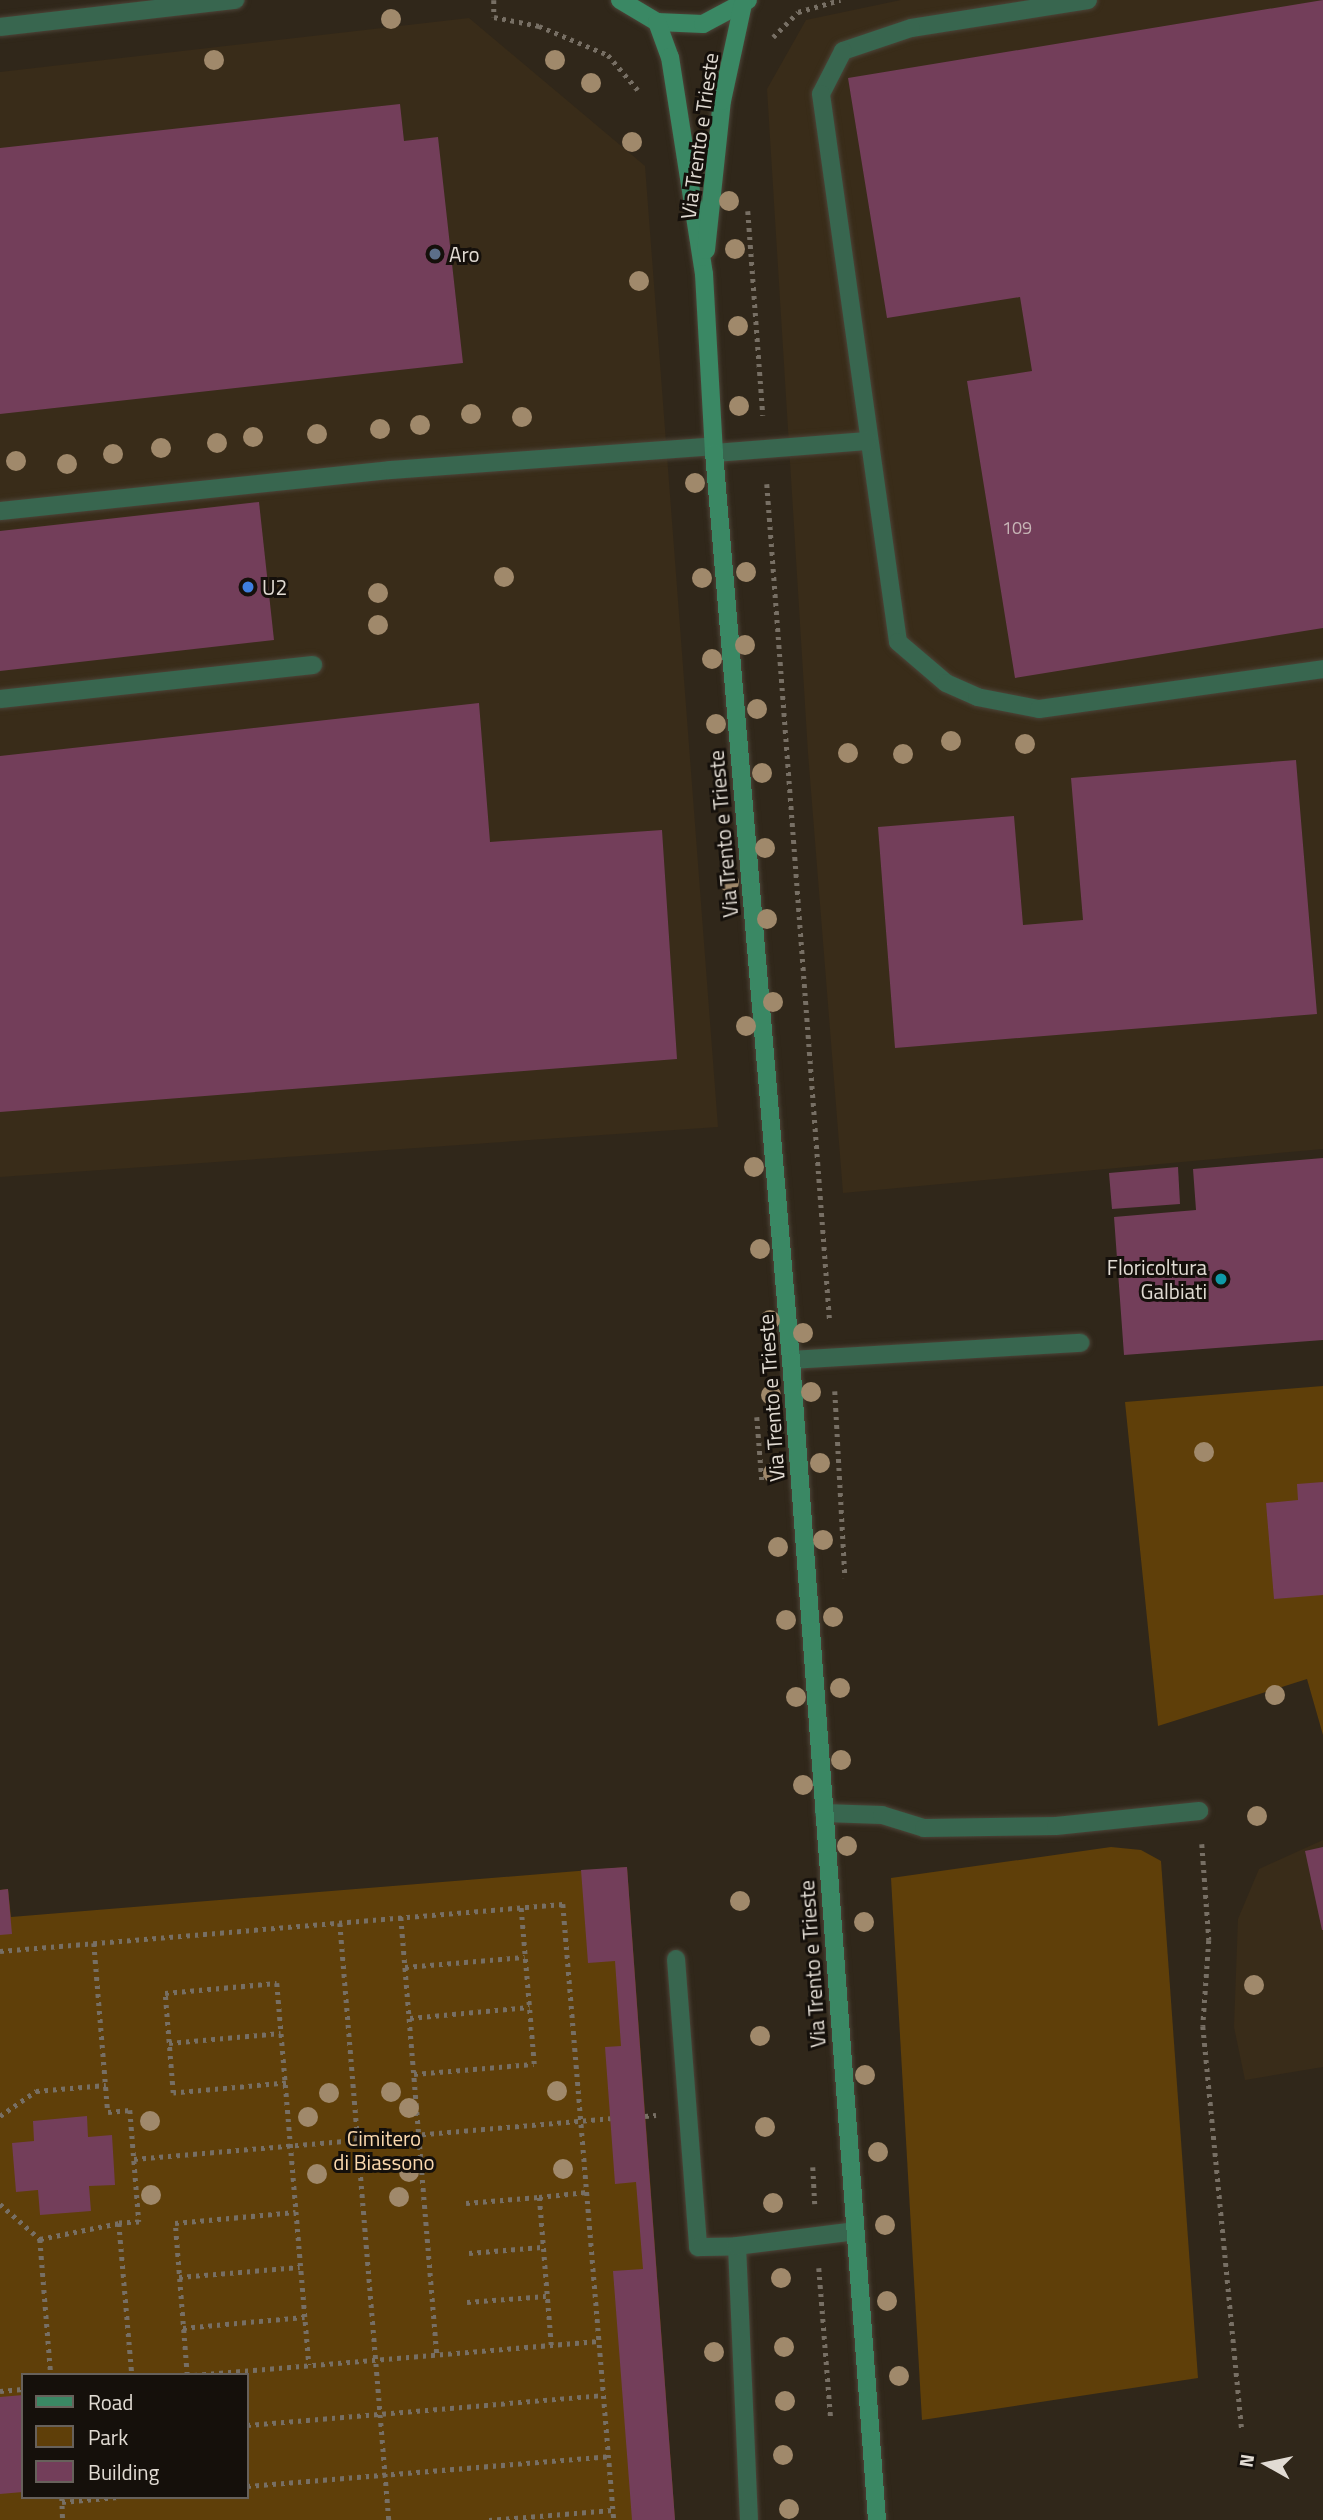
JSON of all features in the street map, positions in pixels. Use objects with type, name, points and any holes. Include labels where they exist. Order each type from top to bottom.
[{"type":"street","points":[[0,27],[234,0]]},
{"type":"street","points":[[1088,0],[911,28],[843,51],[821,94],[898,642],[946,683],[976,697],[1038,709],[1323,669]]},
{"type":"street","name":"Via Trento e Trieste","points":[[618,1],[657,22],[703,24],[746,2]]},
{"type":"street","name":"Via Trento e Trieste","points":[[704,274],[722,101],[746,2]]},
{"type":"street","name":"Via Trento e Trieste","points":[[657,22],[670,57],[704,274],[713,450],[791,1360],[877,2520]]},
{"type":"street","points":[[0,512],[390,470],[713,450],[765,451],[868,441]]},
{"type":"street","points":[[0,699],[313,666]]},
{"type":"street","points":[[791,1360],[1082,1343]]},
{"type":"street","points":[[824,1813],[882,1815],[924,1828],[1056,1826],[1199,1811]]},
{"type":"street","points":[[676,1959],[698,2248],[737,2246],[855,2231]]},
{"type":"street","points":[[737,2246],[749,2520]]},
{"type":"path","points":[[494,0],[494,18],[538,26],[608,55],[633,80],[643,99]]},
{"type":"path","points":[[768,45],[779,28],[798,12],[840,0]]},
{"type":"path","points":[[747,206],[832,1357],[846,1586]]},
{"type":"path","points":[[756,1402],[763,1496]]},
{"type":"path","points":[[1199,1811],[1209,1940],[1203,2026],[1242,2428]]},
{"type":"path","points":[[0,1951],[563,1904],[614,2520]]},
{"type":"path","points":[[414,2074],[534,2064],[521,1908]]},
{"type":"path","points":[[401,1917],[437,2354]]},
{"type":"path","points":[[340,1923],[389,2520]]},
{"type":"path","points":[[40,2239],[119,2223],[139,2222],[130,2110],[108,2112],[94,1943]]},
{"type":"path","points":[[405,1968],[525,1957]]},
{"type":"path","points":[[286,2083],[173,2093],[165,1993],[278,1983],[309,2365]]},
{"type":"path","points":[[410,2018],[529,2007]]},
{"type":"path","points":[[169,2043],[281,2033]]},
{"type":"path","points":[[0,2116],[36,2091],[106,2085]]},
{"type":"path","points":[[134,2159],[610,2118]]},
{"type":"path","points":[[466,2203],[587,2192]]},
{"type":"path","points":[[539,2197],[551,2345]]},
{"type":"path","points":[[0,2204],[40,2239],[51,2373]]},
{"type":"path","points":[[187,2373],[175,2223],[296,2212]]},
{"type":"path","points":[[119,2223],[132,2373]]},
{"type":"path","points":[[469,2253],[542,2247]]},
{"type":"path","points":[[179,2277],[300,2267]]},
{"type":"path","points":[[467,2302],[546,2295]]},
{"type":"path","points":[[183,2328],[305,2317]]},
{"type":"path","points":[[217,2373],[599,2341]]},
{"type":"path","points":[[0,2391],[21,2389]]},
{"type":"path","points":[[248,2425],[603,2395]]},
{"type":"path","points":[[248,2486],[608,2456]]},
{"type":"path","points":[[63,2520],[62,2500],[81,2499]]},
{"type":"path","points":[[489,2520],[613,2510]]},
{"type":"shaded area","points":[[901,0],[1323,0],[1323,1149],[843,1193],[808,753],[767,89],[806,20]]},
{"type":"shaded area","points":[[469,18],[645,166],[718,1127],[0,1177],[0,72]]},
{"type":"shaded area","points":[[1323,1840],[1323,2067],[1245,2080],[1234,2027],[1238,1919],[1259,1869]]},
{"type":"green space","points":[[1323,1386],[1323,1735],[1307,1679],[1158,1726],[1125,1402]]},
{"type":"green space","points":[[1111,1847],[1141,1850],[1161,1861],[1198,2378],[922,2420],[891,1878]]},
{"type":"green space","name":"Cimitero di Biassono","points":[[627,1867],[675,2520],[0,2520],[0,1890],[8,1889],[11,1917]]},
{"type":"building","points":[[1323,0],[1323,628],[1015,678],[967,381],[1032,371],[1020,297],[887,318],[848,78]]},
{"type":"building","points":[[400,104],[404,141],[438,137],[463,363],[0,414],[0,148]]},
{"type":"building","points":[[259,502],[274,640],[0,671],[0,531]]},
{"type":"building","points":[[479,703],[490,842],[662,830],[677,1059],[0,1112],[0,756]]},
{"type":"building","points":[[1296,760],[1317,1014],[895,1048],[878,827],[1014,816],[1023,925],[1083,920],[1071,778]]},
{"type":"building","name":"Floricoltura Galbiati","points":[[1323,1158],[1323,1340],[1124,1355],[1114,1217],[1196,1210],[1193,1169]]},
{"type":"building","points":[[1178,1167],[1180,1204],[1112,1209],[1109,1173]]},
{"type":"building","points":[[1323,1482],[1323,1595],[1274,1599],[1266,1503],[1298,1500],[1297,1484]]},
{"type":"building","points":[[1323,1847],[1323,1930],[1322,1930],[1305,1851]]},
{"type":"building","points":[[627,1867],[675,2520],[632,2520],[613,2271],[643,2269],[636,2182],[615,2184],[605,2047],[621,2046],[615,1961],[588,1963],[581,1870]]},
{"type":"building","points":[[8,1889],[12,1934],[0,1935],[0,1890]]},
{"type":"building","points":[[87,2116],[88,2137],[112,2135],[115,2185],[89,2186],[91,2211],[40,2215],[38,2190],[16,2192],[12,2143],[34,2141],[33,2121]]},
{"type":"building","points":[[21,2395],[21,2492],[0,2494],[0,2397]]},
{"type":"place","name":"Aro","points":[[435,254]]},
{"type":"place","name":"U2","points":[[248,587]]},
{"type":"place","name":"Floricoltura Galbiati","points":[[1221,1279]]}]
